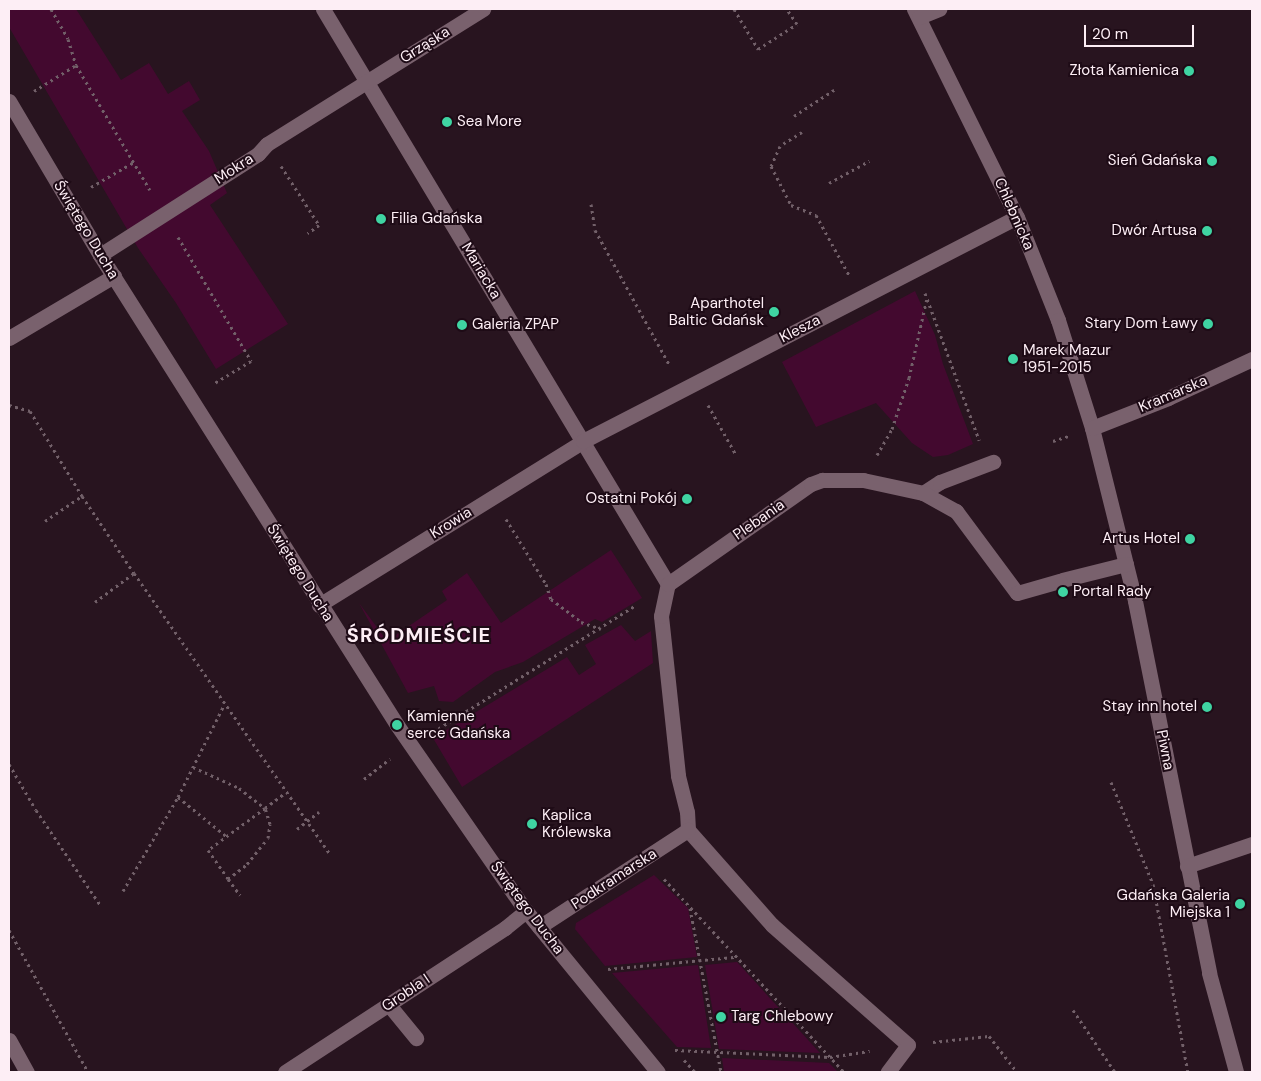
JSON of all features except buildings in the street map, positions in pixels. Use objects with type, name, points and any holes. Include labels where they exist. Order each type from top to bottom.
[{"type":"street","name":"Mariacka","points":[[323,9],[668,584]]},
{"type":"street","name":"Grząska","points":[[367,81],[483,9]]},
{"type":"street","points":[[917,13],[940,9]]},
{"type":"street","name":"Chlebnicka","points":[[917,13],[1017,217],[1058,320],[1092,428]]},
{"type":"street","name":"Mokra","points":[[100,255],[258,154],[267,144],[367,81]]},
{"type":"street","name":"Świętego Ducha","points":[[9,101],[100,255],[319,605],[397,725],[526,911],[658,1072]]},
{"type":"street","name":"Klesza","points":[[583,441],[1017,217]]},
{"type":"street","points":[[9,338],[114,276]]},
{"type":"street","name":"Kramarska","points":[[1092,428],[1168,398],[1252,359]]},
{"type":"street","name":"Piwna","points":[[1092,428],[1126,564],[1209,972],[1236,1072]]},
{"type":"street","name":"Krowia","points":[[319,605],[583,441]]},
{"type":"street","points":[[923,493],[940,482],[990,463]]},
{"type":"street","name":"Plebania","points":[[668,584],[811,484],[822,480],[863,480],[923,493],[956,511],[1017,593],[1060,580],[1126,564]]},
{"type":"street","points":[[668,584],[661,616],[678,775],[687,812],[688,830],[772,925],[908,1045],[888,1072]]},
{"type":"street","name":"Podkramarska","points":[[539,927],[688,830]]},
{"type":"street","points":[[1187,866],[1252,844]]},
{"type":"street","name":"Grobla I","points":[[285,1072],[505,928],[526,911]]},
{"type":"street","points":[[389,1005],[416,1038]]},
{"type":"street","points":[[9,1040],[27,1072]]},
{"type":"path","points":[[51,9],[68,39],[76,65],[251,361],[212,384]]},
{"type":"path","points":[[734,9],[758,49],[797,24],[788,9]]},
{"type":"path","points":[[29,94],[76,65]]},
{"type":"path","points":[[794,116],[834,90]]},
{"type":"path","points":[[802,132],[780,146],[771,166],[791,205],[816,216],[861,297]]},
{"type":"path","points":[[267,144],[320,225],[308,233]]},
{"type":"path","points":[[86,190],[134,162]]},
{"type":"path","points":[[829,183],[869,162]]},
{"type":"path","points":[[591,204],[595,230],[670,367]]},
{"type":"path","points":[[916,269],[990,463]]},
{"type":"path","points":[[863,480],[892,428],[908,378],[927,298]]},
{"type":"path","points":[[695,383],[735,453]]},
{"type":"path","points":[[9,405],[30,411],[82,496],[134,573],[285,793],[330,854]]},
{"type":"path","points":[[45,521],[82,496]]},
{"type":"path","points":[[492,498],[546,584],[551,599],[581,622],[601,629]]},
{"type":"path","points":[[95,602],[134,573]]},
{"type":"path","points":[[431,733],[601,629],[668,584]]},
{"type":"path","points":[[123,891],[178,797],[224,705]]},
{"type":"path","points":[[364,779],[390,760]]},
{"type":"path","points":[[9,764],[36,810],[102,906]]},
{"type":"path","points":[[193,767],[238,788],[265,808],[270,824],[268,838],[247,864],[228,879]]},
{"type":"path","points":[[1111,782],[1153,884],[1188,1072]]},
{"type":"path","points":[[240,895],[208,850],[285,793]]},
{"type":"path","points":[[178,797],[226,836]]},
{"type":"path","points":[[297,829],[318,812]]},
{"type":"path","points":[[645,858],[844,1072]]},
{"type":"path","points":[[690,907],[721,1072]]},
{"type":"path","points":[[9,930],[88,1072]]},
{"type":"path","points":[[603,970],[737,957]]},
{"type":"path","points":[[1073,1010],[1115,1072]]},
{"type":"path","points":[[908,1045],[989,1036],[1017,1072]]},
{"type":"path","points":[[675,1050],[830,1057]]},
{"type":"shaded area","points":[[9,9],[76,9],[121,80],[149,63],[168,94],[189,81],[200,100],[182,111],[209,151],[227,193],[210,205],[288,324],[216,369],[176,303],[138,248],[9,27]]},
{"type":"shaded area","points":[[915,291],[935,335],[943,364],[973,444],[948,455],[933,457],[912,443],[876,403],[816,427],[782,362]]},
{"type":"shaded area","points":[[611,550],[642,598],[602,622],[595,619],[523,662],[495,672],[453,702],[439,701],[434,686],[408,693],[359,603],[387,641],[447,600],[442,591],[467,573],[501,623]]},
{"type":"shaded area","points":[[621,625],[635,641],[651,631],[653,663],[462,787],[433,738],[567,657],[579,675],[596,664],[585,645]]},
{"type":"shaded area","points":[[654,875],[688,908],[697,957],[605,966],[575,929],[576,923]]},
{"type":"shaded area","points":[[737,962],[820,1053],[719,1049],[705,965]]},
{"type":"shaded area","points":[[698,965],[711,1048],[677,1047],[612,973]]},
{"type":"shaded area","points":[[722,1058],[829,1063],[838,1072],[724,1072]]},
{"type":"place","name":"Złota Kamienica","points":[[1189,71]]},
{"type":"place","name":"Sea More","points":[[447,122]]},
{"type":"place","name":"Sień Gdańska","points":[[1212,161]]},
{"type":"place","name":"Filia Gdańska","points":[[381,219]]},
{"type":"place","name":"Dwór Artusa","points":[[1207,231]]},
{"type":"place","name":"Aparthotel Baltic Gdańsk","points":[[774,312]]},
{"type":"place","name":"Stary Dom Ławy","points":[[1208,324]]},
{"type":"place","name":"Galeria ZPAP","points":[[462,325]]},
{"type":"place","name":"Marek Mazur 1951-2015","points":[[1013,359]]},
{"type":"place","name":"Ostatni Pokój","points":[[687,499]]},
{"type":"place","name":"Artus Hotel","points":[[1190,539]]},
{"type":"place","name":"Portal Rady","points":[[1063,592]]},
{"type":"place","name":"Stay inn hotel","points":[[1207,707]]},
{"type":"place","name":"Kamienne serce Gdańska","points":[[397,725]]},
{"type":"place","name":"Kaplica Królewska","points":[[532,824]]},
{"type":"place","name":"Gdańska Galeria Miejska 1","points":[[1240,904]]},
{"type":"place","name":"Targ Chlebowy","points":[[721,1017]]},
{"type":"district","name":"ŚRÓDMIEŚCIE","points":[[419,635]]}]
